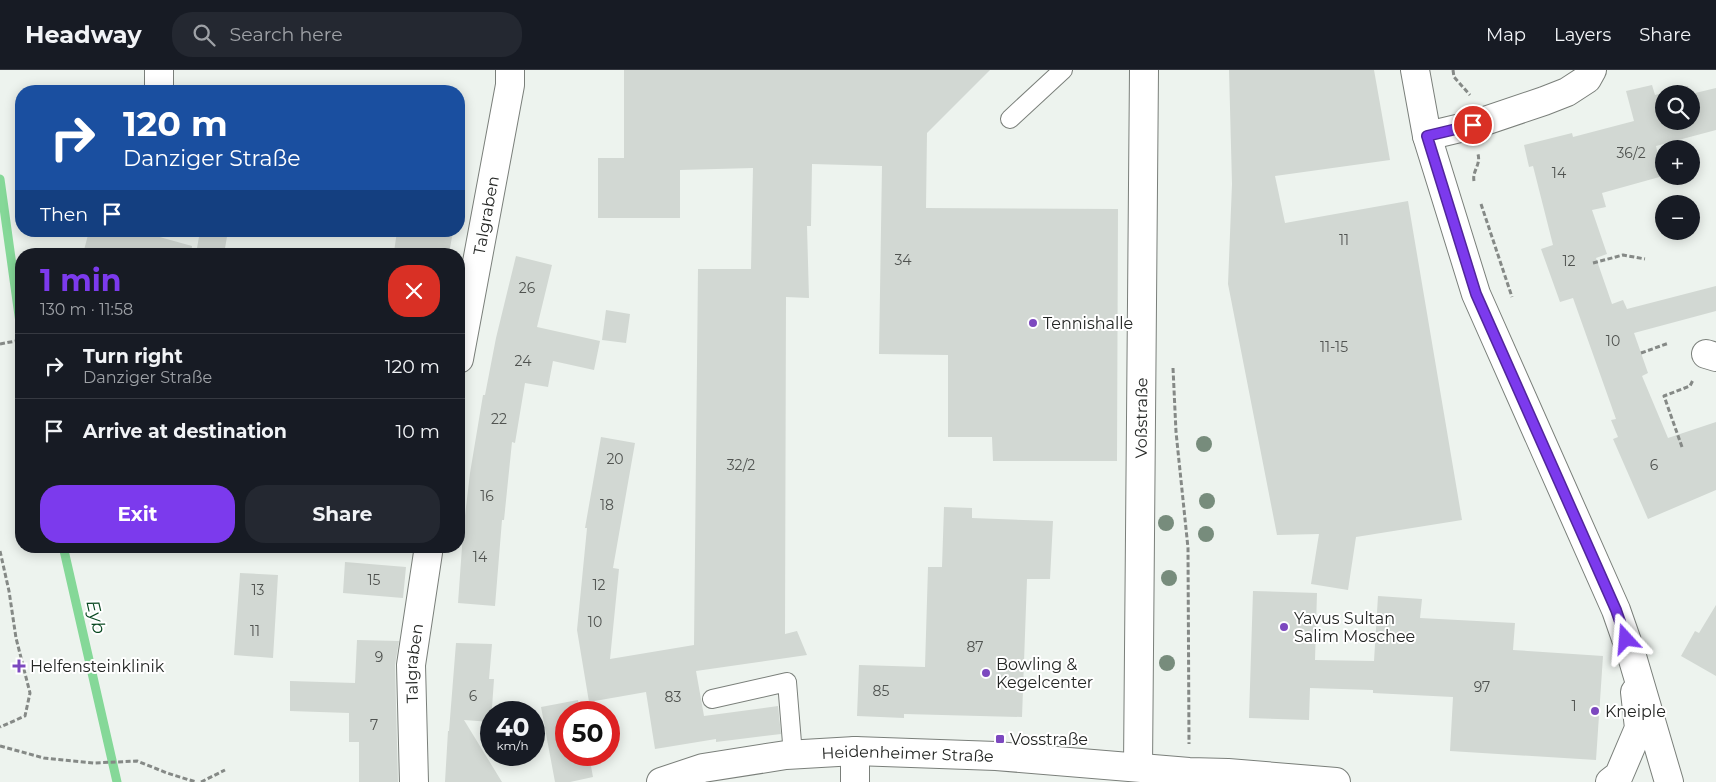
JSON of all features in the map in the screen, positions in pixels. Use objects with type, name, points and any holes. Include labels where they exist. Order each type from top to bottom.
[{"type":"street","points":[[159,70],[159,85]]},
{"type":"street","name":"Talgraben","points":[[465,327],[510,84],[510,70]]},
{"type":"street","name":"Voßstraße","points":[[1138,767],[1144,70]]},
{"type":"street","points":[[1415,70],[1427,136],[1476,294],[1616,610],[1631,653],[1669,782]]},
{"type":"street","points":[[1427,136],[1473,125],[1567,92],[1587,79],[1592,70]]},
{"type":"street","name":"Talgraben","points":[[414,782],[411,665],[429,553]]},
{"type":"street","points":[[1610,782],[1619,775],[1639,728],[1631,653]]},
{"type":"street","points":[[855,751],[855,782]]},
{"type":"street","name":"Heidenheimer Straße","points":[[661,782],[703,768],[793,755],[855,751],[996,756],[1138,767],[1228,778],[1336,782]]},
{"type":"lane","points":[[1010,119],[1063,70]]},
{"type":"lane","points":[[712,699],[787,682],[793,755]]},
{"type":"path","points":[[1452,70],[1454,77],[1475,101],[1473,125],[1480,161],[1473,178],[1475,184]]},
{"type":"path","points":[[1479,198],[1514,303]]},
{"type":"path","points":[[1593,263],[1623,255],[1645,259]]},
{"type":"path","points":[[0,344],[15,341]]},
{"type":"path","points":[[1641,353],[1669,343]]},
{"type":"path","points":[[1682,448],[1664,396],[1690,386],[1711,356]]},
{"type":"path","points":[[1173,365],[1176,432],[1188,548],[1189,772]]},
{"type":"path","points":[[0,551],[9,591],[16,638],[30,693],[25,716],[0,727]]},
{"type":"path","points":[[0,746],[44,758],[94,763],[137,761],[196,782]]},
{"type":"path","points":[[200,782],[226,770]]},
{"type":"building","points":[[624,70],[990,70],[927,133],[926,208],[1118,209],[1117,461],[993,461],[992,437],[948,437],[948,355],[879,354],[882,166],[812,164],[811,226],[807,226],[809,298],[786,297],[785,634],[797,631],[807,655],[696,671],[704,716],[778,706],[781,734],[716,742],[716,739],[655,749],[646,692],[589,701],[577,630],[587,528],[585,528],[601,437],[635,443],[613,568],[619,569],[610,659],[694,645],[698,269],[751,269],[753,168],[680,170],[680,218],[598,218],[598,158],[624,158]]},
{"type":"building","points":[[1229,70],[1374,70],[1390,160],[1275,176],[1285,223],[1408,201],[1462,520],[1356,537],[1348,590],[1311,584],[1319,534],[1277,535],[1228,284],[1232,184]]},
{"type":"building","points":[[1652,85],[1655,95],[1655,130],[1700,130],[1700,92],[1716,88],[1716,130],[1678,140],[1655,140],[1655,178],[1602,193],[1606,207],[1592,210],[1607,254],[1596,258],[1612,304],[1623,300],[1627,309],[1716,286],[1716,311],[1634,333],[1648,373],[1642,376],[1668,438],[1716,422],[1716,490],[1648,519],[1613,439],[1618,437],[1611,420],[1616,419],[1573,298],[1560,302],[1541,249],[1553,245],[1533,166],[1529,167],[1524,145],[1572,133],[1573,137],[1634,121],[1626,91]]},
{"type":"building","points":[[87,237],[160,237],[192,246],[192,248],[85,248]]},
{"type":"building","points":[[199,237],[227,237],[225,248],[197,248]]},
{"type":"building","points":[[396,237],[452,237],[450,248],[395,248]]},
{"type":"building","points":[[516,256],[552,265],[537,327],[600,341],[594,370],[553,361],[548,387],[525,383],[515,443],[512,442],[504,520],[502,520],[495,606],[458,603],[462,553],[465,553],[465,516],[470,473],[483,395],[485,395],[496,338]]},
{"type":"building","points":[[606,310],[630,314],[626,343],[602,340]]},
{"type":"building","points":[[944,507],[972,508],[972,518],[1053,521],[1050,579],[1027,579],[1022,717],[904,714],[904,718],[857,716],[859,665],[925,667],[928,567],[942,567]]},
{"type":"building","points":[[345,562],[406,567],[403,598],[343,593]]},
{"type":"building","points":[[240,573],[278,575],[273,658],[234,655]]},
{"type":"building","points":[[1253,591],[1317,593],[1315,660],[1374,661],[1378,596],[1422,599],[1420,618],[1515,623],[1513,650],[1603,656],[1596,760],[1450,751],[1453,697],[1373,693],[1373,690],[1310,688],[1309,720],[1249,718]]},
{"type":"building","points":[[1716,605],[1716,676],[1681,656],[1695,631],[1699,633]]},
{"type":"building","points":[[357,640],[399,641],[395,665],[398,782],[359,782],[359,742],[349,742],[349,713],[290,711],[290,681],[355,683]]},
{"type":"building","points":[[456,643],[492,644],[489,679],[494,679],[492,701],[480,701],[480,721],[464,720],[480,746],[480,766],[492,766],[502,782],[445,782]]},
{"type":"building","points":[[555,704],[555,766],[591,766],[593,777],[570,782],[555,782],[545,728],[545,706]]},
{"type":"waterway","name":"Eyb","points":[[0,179],[15,287]]},
{"type":"waterway","name":"Eyb","points":[[65,553],[117,782]]},
{"type":"place","name":"Tennishalle","points":[[1033,323]]},
{"type":"place","name":"Yavus Sultan Salim Moschee","points":[[1284,627]]},
{"type":"place","name":"Helfensteinklinik","points":[[19,666]]},
{"type":"place","name":"Bowling & Kegelcenter","points":[[986,673]]},
{"type":"place","name":"Kneiple","points":[[1595,711]]},
{"type":"place","name":"Vosstraße","points":[[1000,739]]},
{"type":"route","points":[[1473,125],[1427,136],[1476,294],[1616,610],[1626,639]]}]
